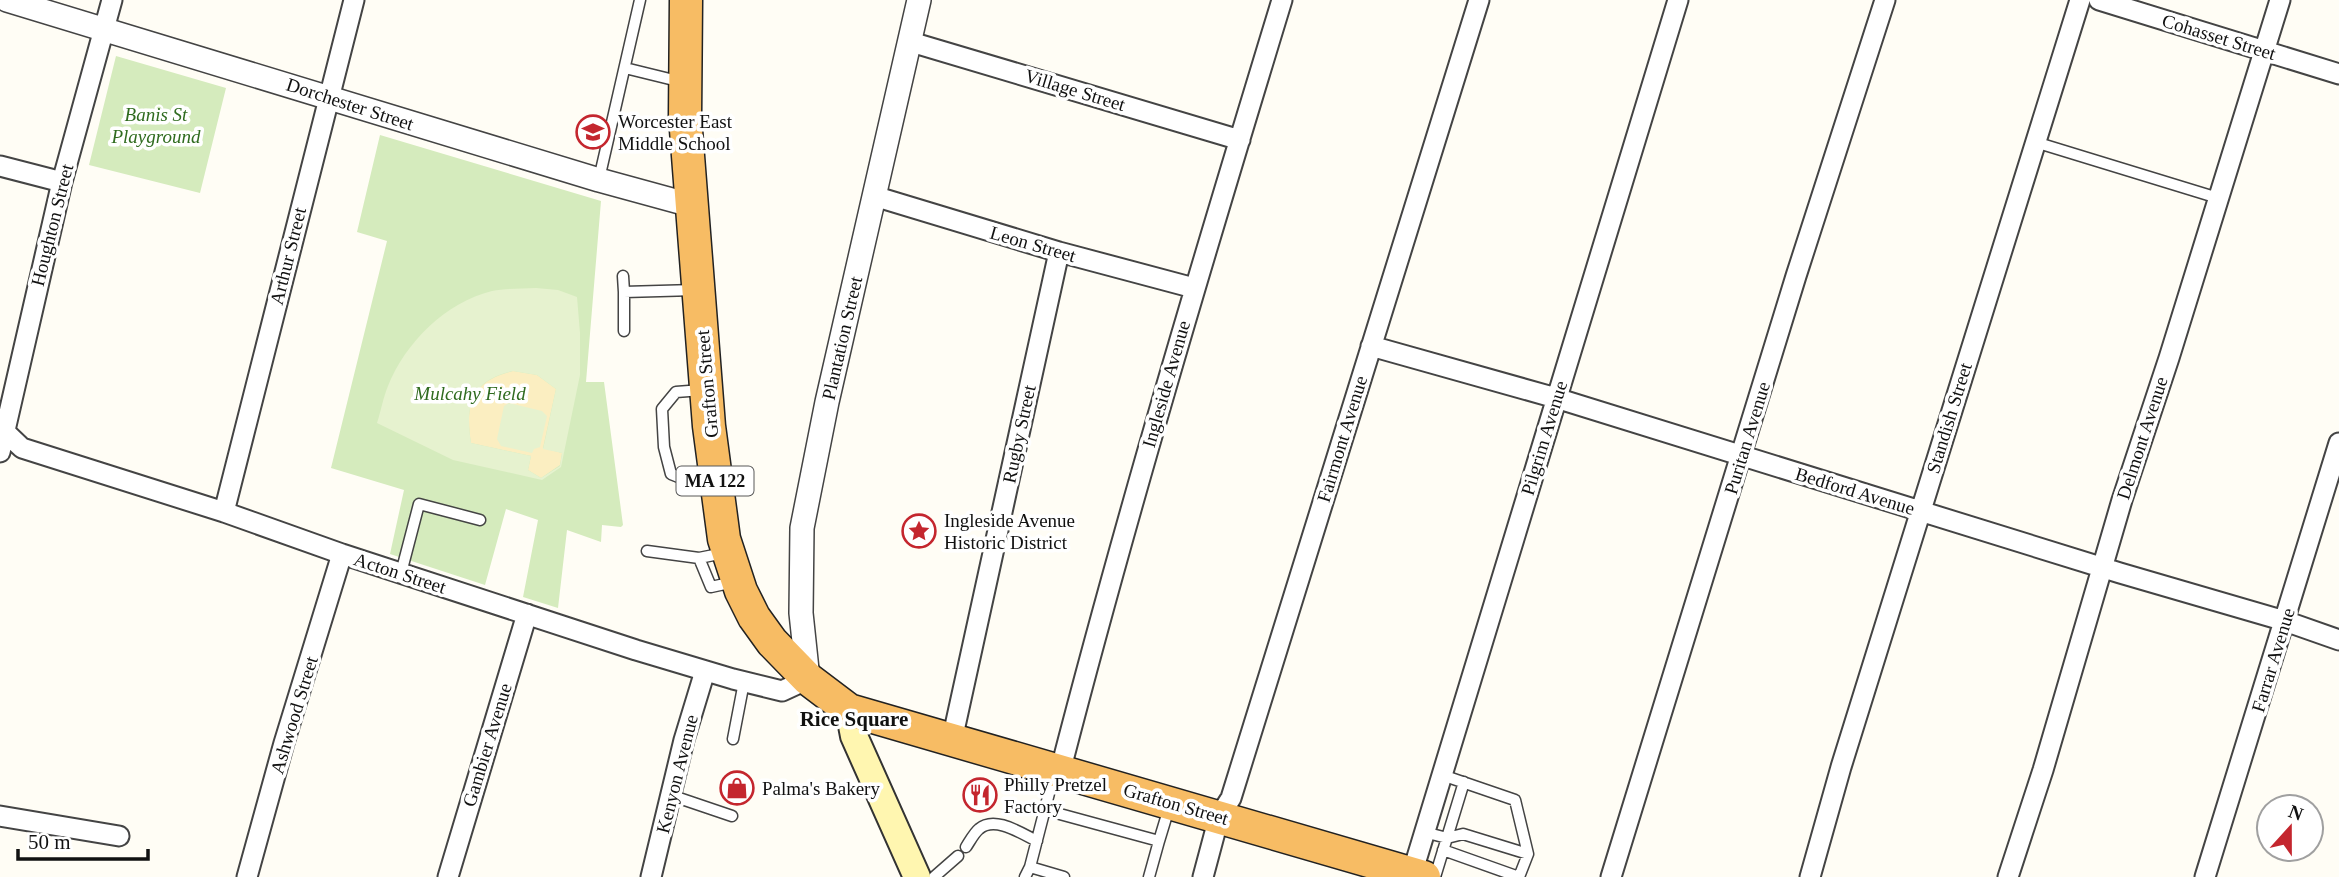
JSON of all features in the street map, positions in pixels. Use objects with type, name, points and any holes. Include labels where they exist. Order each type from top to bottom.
[{"type":"highway","name":"Grafton Street","points":[[686,0],[685,117],[722,564],[772,642],[808,680],[849,710],[1420,876]]},
{"type":"main road","points":[[849,710],[854,736],[917,877]]},
{"type":"street","name":"Dorchester Street","points":[[7,0],[599,180],[694,206]]},
{"type":"street","name":"Houghton Street","points":[[0,452],[3,429],[62,182],[112,0]]},
{"type":"street","name":"Arthur Street","points":[[224,512],[354,0]]},
{"type":"street","name":"Plantation Street","points":[[808,680],[801,613],[801,533],[825,411],[919,0]]},
{"type":"street","name":"Ingleside Avenue","points":[[1058,771],[1194,288],[1282,0]]},
{"type":"street","name":"Fairmont Avenue","points":[[1203,877],[1219,817],[1231,798],[1479,0]]},
{"type":"street","name":"Pilgrim Avenue","points":[[1420,876],[1424,832],[1678,0]]},
{"type":"street","name":"Puritan Avenue","points":[[1611,877],[1885,0]]},
{"type":"street","name":"Standish Street","points":[[1810,877],[1841,767],[2080,0]]},
{"type":"street","name":"Cohasset Street","points":[[2099,0],[2339,74]]},
{"type":"street","name":"Delmont Avenue","points":[[2008,877],[2280,0]]},
{"type":"street","name":"Village Street","points":[[911,42],[1240,140]]},
{"type":"street","points":[[0,166],[62,182]]},
{"type":"street","name":"Leon Street","points":[[874,196],[1194,288]]},
{"type":"street","name":"Rugby Street","points":[[952,740],[1059,251]]},
{"type":"street","name":"Bedford Avenue","points":[[1371,346],[1556,398],[2285,621],[2339,640]]},
{"type":"street","name":"Acton Street","points":[[3,429],[22,448],[705,671],[782,691],[808,680]]},
{"type":"street","name":"Farrar Avenue","points":[[2205,877],[2339,443]]},
{"type":"street","name":"Ashwood Street","points":[[247,877],[284,743],[342,554]]},
{"type":"street","name":"Gambier Avenue","points":[[448,877],[527,614]]},
{"type":"street","name":"Kenyon Avenue","points":[[651,877],[684,740],[705,671]]},
{"type":"street","points":[[0,816],[119,836]]},
{"type":"lane","points":[[599,180],[640,0]]},
{"type":"lane","points":[[625,68],[685,83]]},
{"type":"lane","points":[[2035,142],[2218,198]]},
{"type":"lane","points":[[623,276],[624,331]]},
{"type":"lane","points":[[624,292],[699,289]]},
{"type":"lane","points":[[707,389],[676,392],[662,409],[664,447],[671,474],[691,482],[715,479]]},
{"type":"lane","points":[[401,573],[419,504],[480,520]]},
{"type":"lane","points":[[647,551],[722,564]]},
{"type":"lane","points":[[733,739],[744,682]]},
{"type":"lane","points":[[1058,771],[1027,872],[1064,877]]},
{"type":"lane","points":[[1441,775],[1515,800],[1528,854],[1519,877],[1443,850]]},
{"type":"lane","points":[[1420,876],[1443,850],[1464,782]]},
{"type":"lane","points":[[670,795],[732,816]]},
{"type":"lane","points":[[1149,877],[1171,803]]},
{"type":"lane","points":[[1045,810],[1159,841]]},
{"type":"lane","points":[[966,847],[980,827],[992,823],[1037,841]]},
{"type":"lane","points":[[1424,832],[1447,838],[1463,834],[1528,854]]},
{"type":"lane","points":[[934,877],[958,856]]},
{"type":"green space","name":"Banis St Playground","points":[[116,56],[226,88],[200,193],[89,165]]},
{"type":"green space","name":"Mulcahy Field","points":[[380,135],[601,201],[586,382],[604,382],[623,525],[602,525],[601,542],[567,530],[558,608],[523,597],[538,520],[506,509],[485,585],[390,554],[404,490],[331,468],[387,241],[357,232]]},
{"type":"green space","points":[[497,290],[558,290],[577,297],[580,375],[561,467],[542,480],[453,460],[377,423],[395,370],[429,326],[475,296]],"holes":[[[513,371],[537,375],[556,389],[543,449],[562,453],[560,466],[541,478],[528,470],[531,456],[471,443],[469,429],[474,396],[488,381]]]},
{"type":"green space","points":[[509,403],[542,411],[547,416],[540,447],[532,453],[501,446],[497,439],[504,406]]},
{"type":"sand","points":[[513,371],[537,375],[556,389],[543,448],[562,453],[560,465],[541,478],[528,470],[531,456],[471,443],[469,417],[474,396],[488,381]]},
{"type":"place","name":"Worcester East Middle School","points":[[593,132]]},
{"type":"place","name":"Ingleside Avenue Historic District","points":[[919,531]]},
{"type":"place","name":"Palma's Bakery","points":[[737,788]]},
{"type":"place","name":"Philly Pretzel Factory","points":[[980,795]]},
{"type":"district","name":"Rice Square","points":[[854,719]]}]
